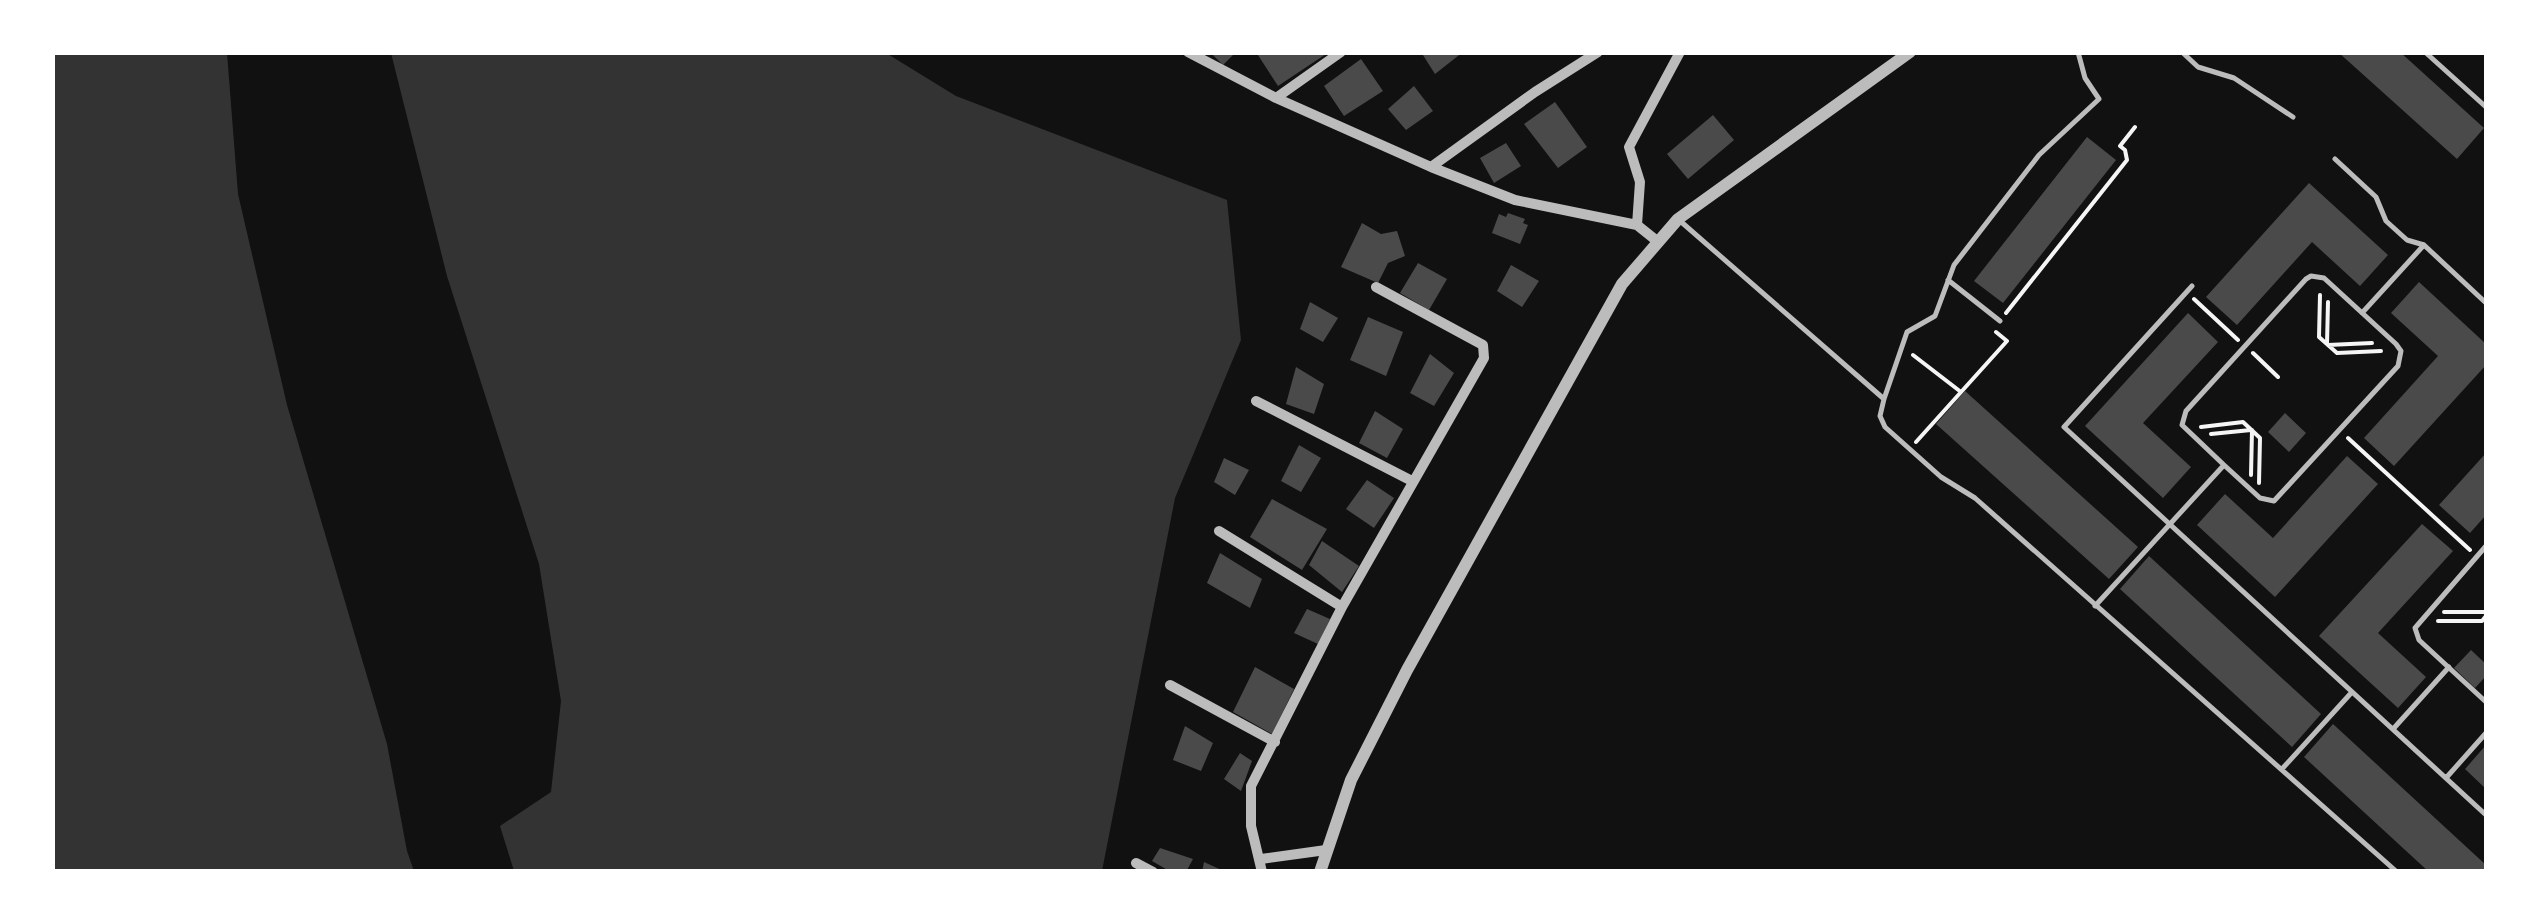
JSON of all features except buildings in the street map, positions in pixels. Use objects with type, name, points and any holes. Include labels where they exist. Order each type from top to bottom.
[{"type":"street","points":[[1188,52],[1276,98],[1431,167],[1515,200],[1637,225],[1657,241]]},
{"type":"street","points":[[1276,98],[1342,52]]},
{"type":"street","points":[[1431,167],[1534,92],[1598,52]]},
{"type":"street","points":[[1637,225],[1640,182],[1629,147],[1680,52]]},
{"type":"street","points":[[1320,872],[1350,780],[1622,284],[1678,219],[1910,52]]},
{"type":"street","points":[[1326,850],[1262,865],[1251,826],[1251,786],[1342,606],[1484,358],[1483,345],[1376,287]]},
{"type":"street","points":[[1256,401],[1412,481]]},
{"type":"street","points":[[1218,531],[1342,606]]},
{"type":"street","points":[[1170,685],[1275,742]]},
{"type":"street","points":[[1136,863],[1153,872]]},
{"type":"lane","points":[[2078,52],[2085,78],[2099,99],[2040,155],[1954,265],[1935,316],[1912,327],[1884,398],[1882,422],[1941,477],[1975,498],[2398,872]]},
{"type":"lane","points":[[2182,52],[2198,66],[2234,78],[2293,117]]},
{"type":"lane","points":[[2424,52],[2486,108]]},
{"type":"lane","points":[[2335,159],[2376,197],[2386,220],[2407,240],[2424,245],[2486,303]]},
{"type":"lane","points":[[1678,219],[1884,398]]},
{"type":"lane","points":[[2362,313],[2424,245]]},
{"type":"lane","points":[[2311,276],[2324,278],[2362,313],[2396,344],[2401,351],[2400,359],[2274,501],[2260,498],[2186,430],[2182,418],[2311,276]]},
{"type":"lane","points":[[1948,280],[2000,321]]},
{"type":"lane","points":[[2190,289],[2064,427],[2486,815]]},
{"type":"lane","points":[[2095,606],[2224,465]]},
{"type":"lane","points":[[2486,546],[2415,628],[2419,640],[2486,702]]},
{"type":"lane","points":[[2392,729],[2449,667]]},
{"type":"lane","points":[[2282,768],[2352,692]]},
{"type":"lane","points":[[2446,778],[2486,734]]},
{"type":"path","points":[[1910,449],[2007,340],[1993,330],[2126,160],[2125,150],[2120,146],[2134,127]]},
{"type":"path","points":[[2190,289],[2278,376]]},
{"type":"path","points":[[2320,294],[2319,336],[2336,353],[2381,351]]},
{"type":"path","points":[[2328,302],[2328,345]]},
{"type":"path","points":[[2328,345],[2372,343]]},
{"type":"path","points":[[1902,346],[1961,392]]},
{"type":"path","points":[[2198,427],[2243,422],[2252,430],[2260,438],[2259,483]]},
{"type":"path","points":[[2207,435],[2252,430]]},
{"type":"path","points":[[2252,430],[2252,476]]},
{"type":"path","points":[[2340,430],[2478,556]]},
{"type":"path","points":[[2436,620],[2482,621],[2486,614],[2444,612]]},
{"type":"shaded area","points":[[52,53],[227,53],[238,194],[287,405],[387,744],[414,871],[53,871]]},
{"type":"shaded area","points":[[391,53],[886,53],[956,96],[1227,200],[1241,340],[1175,498],[1102,871],[514,871],[500,826],[551,792],[561,701],[539,564],[447,276]]}]
